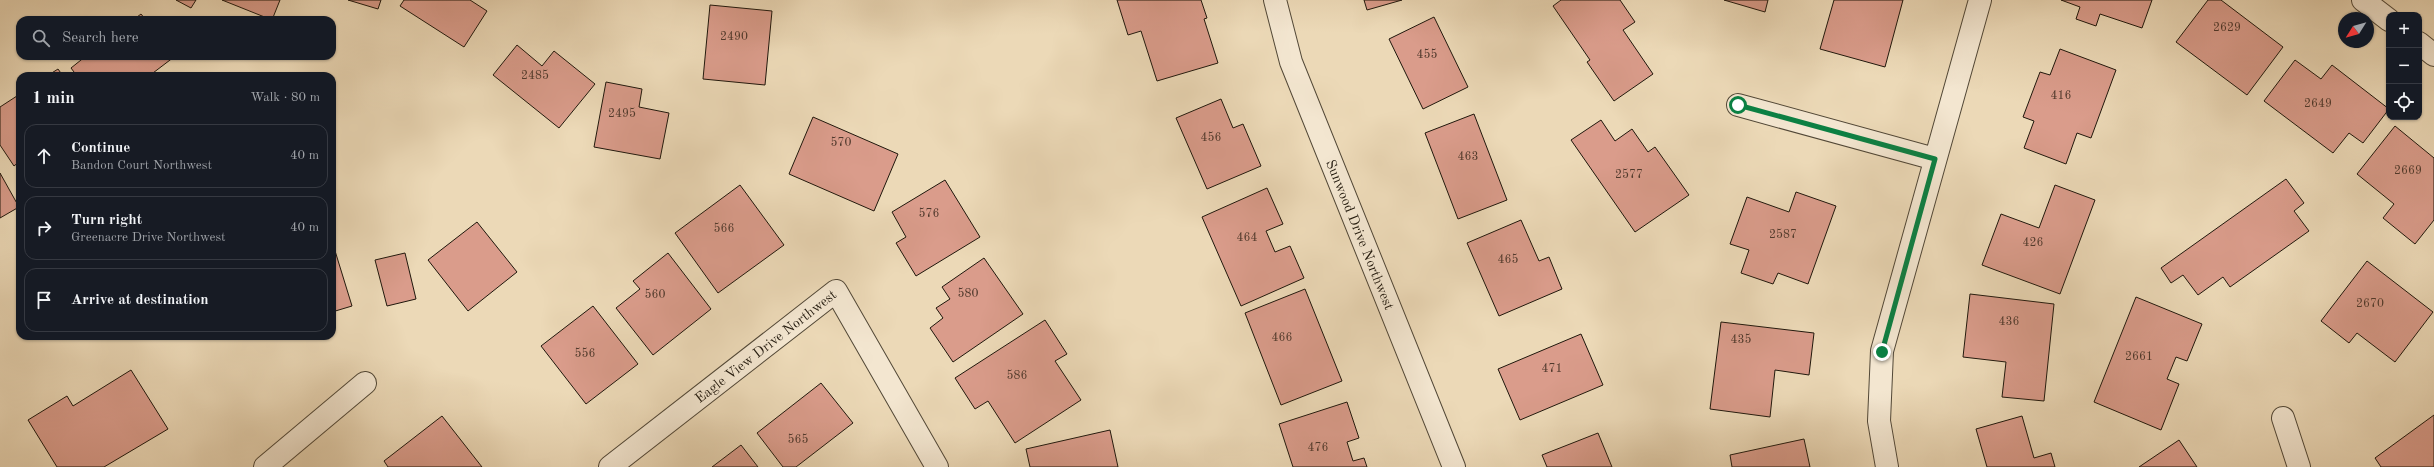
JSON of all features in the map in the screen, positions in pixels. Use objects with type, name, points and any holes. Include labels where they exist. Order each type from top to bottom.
[{"type":"street","name":"Sunwood Drive Northwest","points":[[1275,0],[1291,62],[1454,467]]},
{"type":"street","points":[[1887,467],[1880,421],[1882,352],[1980,0]]},
{"type":"street","points":[[2362,0],[2386,18]]},
{"type":"street","points":[[2422,45],[2434,55]]},
{"type":"street","points":[[1738,105],[1935,159]]},
{"type":"street","name":"Eagle View Drive Northwest","points":[[610,467],[836,291],[937,467]]},
{"type":"street","points":[[266,467],[365,383]]},
{"type":"street","points":[[2283,418],[2299,467]]},
{"type":"building","points":[[176,0],[196,0],[191,8]]},
{"type":"building","points":[[222,0],[280,0],[274,16],[262,16]]},
{"type":"building","points":[[348,0],[381,0],[378,9]]},
{"type":"building","points":[[404,0],[470,0],[487,11],[464,47],[400,6]]},
{"type":"building","points":[[1117,0],[1201,0],[1207,18],[1204,19],[1218,63],[1157,81],[1141,31],[1128,35]]},
{"type":"building","points":[[1364,0],[1402,0],[1367,10]]},
{"type":"building","points":[[1561,0],[1620,0],[1635,22],[1623,30],[1653,74],[1614,101],[1587,62],[1590,60],[1553,6]]},
{"type":"building","points":[[1724,0],[1768,0],[1765,12]]},
{"type":"building","points":[[1834,0],[1903,0],[1885,67],[1820,49]]},
{"type":"building","points":[[2061,0],[2152,0],[2142,28],[2100,14],[2096,26],[2076,19],[2080,7]]},
{"type":"building","points":[[2208,0],[2221,0],[2283,47],[2247,95],[2176,42]]},
{"type":"building","points":[[710,5],[772,11],[765,85],[703,79]]},
{"type":"building","points":[[1434,17],[1468,87],[1423,109],[1389,39]]},
{"type":"building","points":[[517,45],[542,66],[554,51],[595,84],[559,128],[493,75]]},
{"type":"building","points":[[2060,49],[2116,70],[2091,138],[2077,133],[2066,164],[2024,148],[2034,121],[2023,117],[2040,72],[2050,75]]},
{"type":"building","points":[[81,60],[170,60],[154,72],[74,72],[71,68]]},
{"type":"building","points":[[2295,60],[2321,79],[2332,65],[2386,107],[2386,113],[2363,143],[2349,133],[2333,153],[2264,101]]},
{"type":"building","points":[[58,69],[60,72],[53,72]]},
{"type":"building","points":[[606,82],[642,89],[639,107],[669,113],[660,159],[594,147]]},
{"type":"building","points":[[16,97],[16,164],[14,166],[0,145],[0,107]]},
{"type":"building","points":[[1221,99],[1233,128],[1243,124],[1261,166],[1207,189],[1176,118]]},
{"type":"building","points":[[1474,114],[1507,200],[1458,219],[1425,133]]},
{"type":"building","points":[[813,117],[898,154],[874,211],[789,174]]},
{"type":"building","points":[[1601,120],[1615,141],[1632,129],[1648,152],[1655,147],[1689,195],[1635,232],[1571,140]]},
{"type":"building","points":[[2395,126],[2434,158],[2434,220],[2415,244],[2383,218],[2394,204],[2357,174]]},
{"type":"building","points":[[0,173],[16,202],[16,209],[0,218]]},
{"type":"building","points":[[2286,179],[2304,203],[2294,211],[2309,231],[2230,287],[2223,277],[2198,295],[2183,275],[2171,283],[2161,268]]},
{"type":"building","points":[[945,180],[980,237],[916,276],[896,243],[906,237],[892,212]]},
{"type":"building","points":[[740,185],[784,245],[718,293],[675,233]]},
{"type":"building","points":[[2055,185],[2095,200],[2060,294],[1982,265],[2001,214],[2039,228]]},
{"type":"building","points":[[1267,188],[1283,224],[1266,231],[1275,252],[1290,246],[1304,278],[1241,306],[1202,217]]},
{"type":"building","points":[[1796,192],[1836,206],[1808,284],[1778,273],[1773,284],[1741,273],[1749,250],[1730,244],[1747,197],[1789,212]]},
{"type":"building","points":[[1521,220],[1539,261],[1549,257],[1562,289],[1499,316],[1467,243]]},
{"type":"building","points":[[477,222],[517,272],[468,311],[428,260]]},
{"type":"building","points":[[405,253],[416,299],[387,306],[375,260]]},
{"type":"building","points":[[668,253],[711,309],[653,355],[616,308],[640,289],[633,281]]},
{"type":"building","points":[[336,254],[352,306],[336,311]]},
{"type":"building","points":[[984,258],[1023,314],[953,362],[930,328],[943,318],[936,308],[950,299],[942,287]]},
{"type":"building","points":[[2367,261],[2433,312],[2395,362],[2357,333],[2349,343],[2321,321]]},
{"type":"building","points":[[1305,289],[1342,381],[1281,405],[1245,313]]},
{"type":"building","points":[[1970,294],[2054,304],[2044,401],[2002,397],[2006,362],[1963,357]]},
{"type":"building","points":[[2136,297],[2202,324],[2187,361],[2176,357],[2167,379],[2179,384],[2161,430],[2094,402]]},
{"type":"building","points":[[593,306],[638,364],[586,404],[541,346]]},
{"type":"building","points":[[1045,320],[1067,354],[1055,361],[1081,400],[1015,443],[988,401],[975,409],[955,378]]},
{"type":"building","points":[[1721,322],[1814,333],[1809,375],[1775,370],[1770,417],[1710,409]]},
{"type":"building","points":[[1581,334],[1603,385],[1520,420],[1498,369]]},
{"type":"building","points":[[131,370],[168,429],[104,467],[57,467],[28,420],[67,396],[73,406]]},
{"type":"building","points":[[821,383],[853,423],[796,467],[783,467],[757,433]]},
{"type":"building","points":[[1347,402],[1359,438],[1347,442],[1353,461],[1364,458],[1367,467],[1293,467],[1279,424]]},
{"type":"building","points":[[2434,415],[2434,467],[2381,467],[2375,458]]},
{"type":"building","points":[[442,416],[482,467],[388,467],[384,461]]},
{"type":"building","points":[[2022,416],[2034,458],[2051,453],[2055,467],[1987,467],[1976,429]]},
{"type":"building","points":[[1110,430],[1118,467],[1030,467],[1026,449]]},
{"type":"building","points":[[1598,433],[1612,467],[1547,467],[1542,455]]},
{"type":"building","points":[[1804,439],[1810,467],[1732,467],[1730,455]]},
{"type":"building","points":[[2179,440],[2197,467],[2139,467]]},
{"type":"building","points":[[741,445],[758,467],[712,467]]},
{"type":"route","points":[[1738,105],[1935,159],[1882,352]]}]
